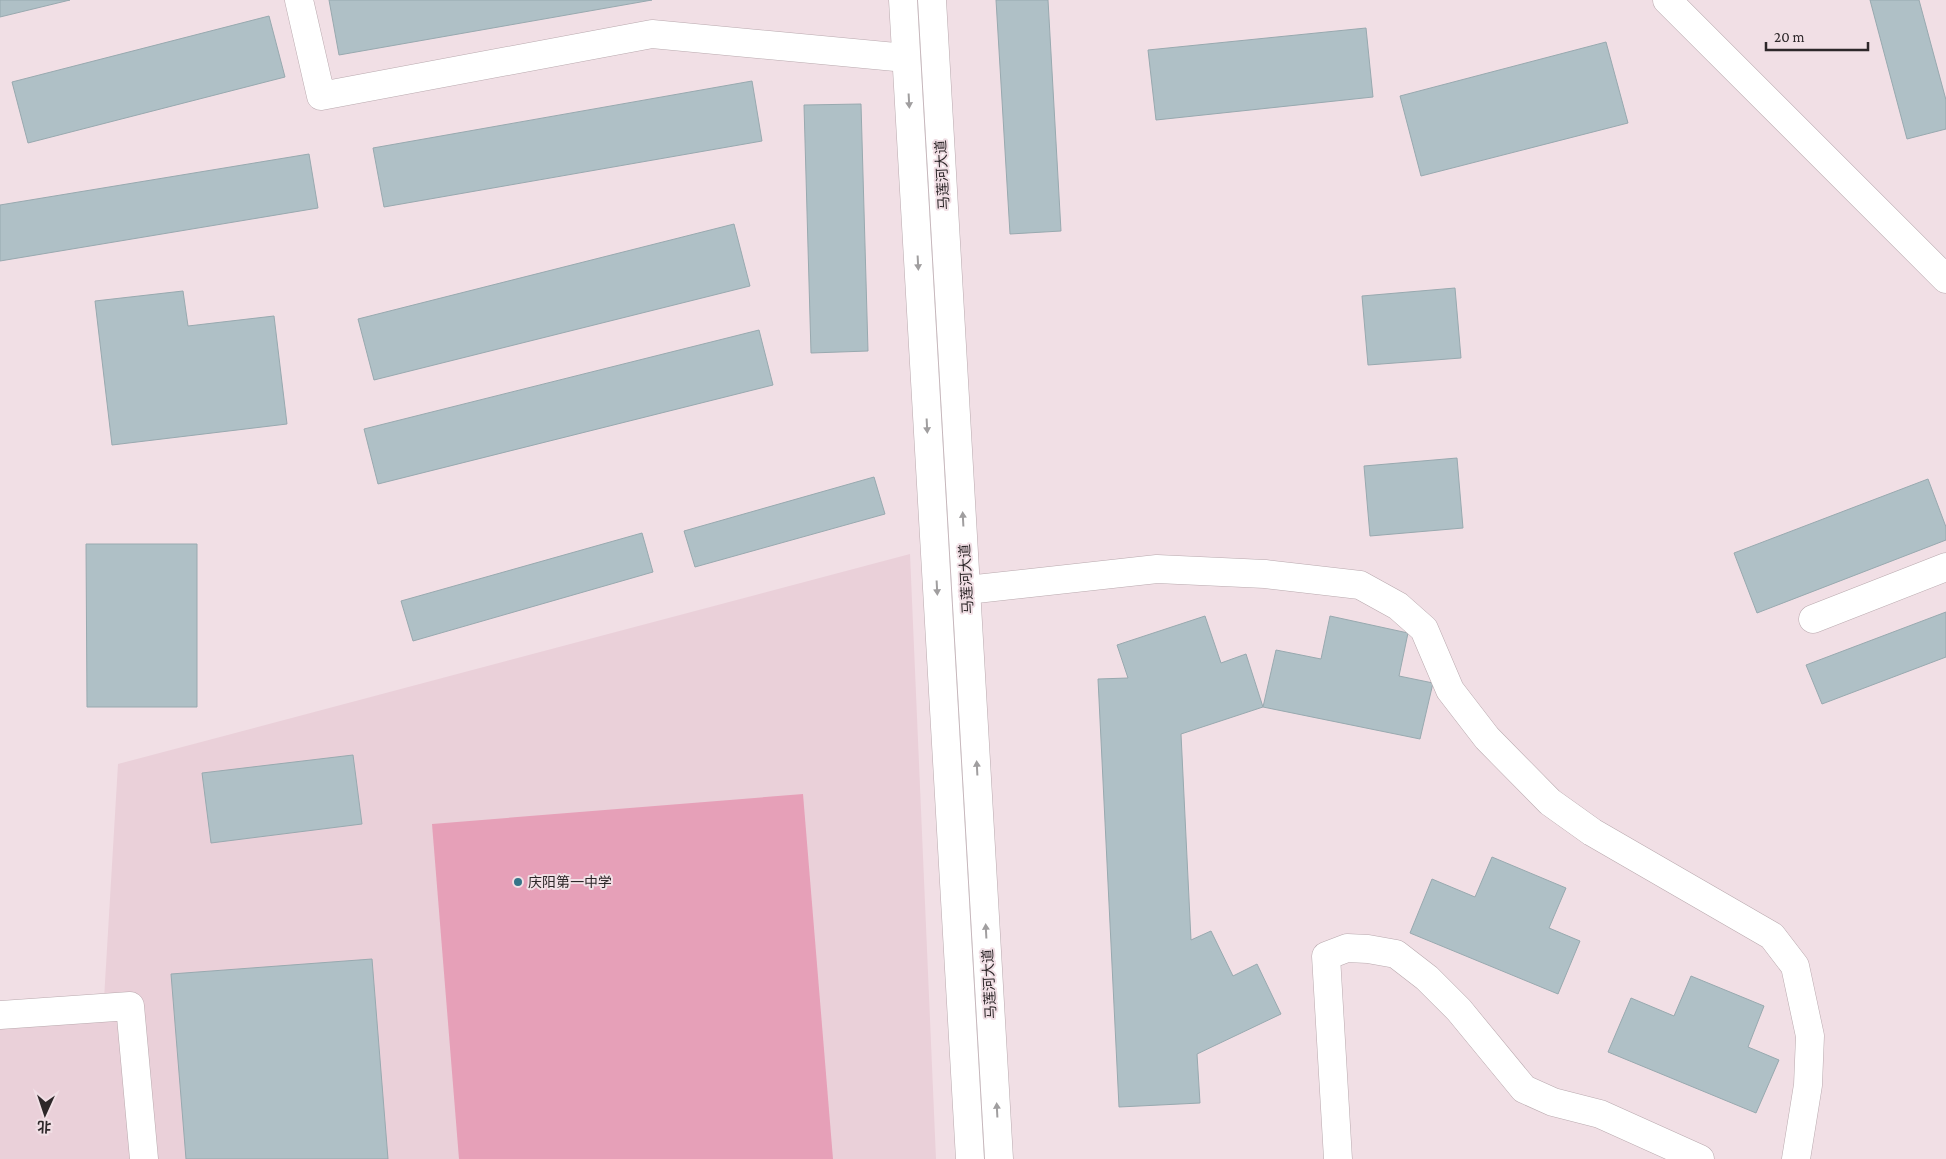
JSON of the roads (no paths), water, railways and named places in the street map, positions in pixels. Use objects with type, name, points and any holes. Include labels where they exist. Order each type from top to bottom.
[{"type":"street","points":[[299,0],[321,96],[652,34],[906,58]]},
{"type":"street","name":"马莲河大道","points":[[903,0],[970,1159]]},
{"type":"street","name":"马莲河大道","points":[[932,0],[999,1159]]},
{"type":"street","points":[[1667,0],[1946,279]]},
{"type":"street","points":[[1813,620],[1946,567]]},
{"type":"street","points":[[967,590],[1157,568],[1265,574],[1360,585],[1398,606],[1424,629],[1450,690],[1482,731],[1550,802],[1592,832],[1772,936],[1795,966],[1810,1036],[1808,1085],[1796,1159]]},
{"type":"street","points":[[1338,1159],[1326,956],[1347,948],[1368,949],[1396,954],[1427,978],[1459,1010],[1524,1089],[1553,1102],[1600,1114],[1700,1159]]},
{"type":"street","points":[[0,1015],[130,1006],[144,1159]]},
{"type":"place","name":"庆阳第一中学","points":[[518,882]]}]
